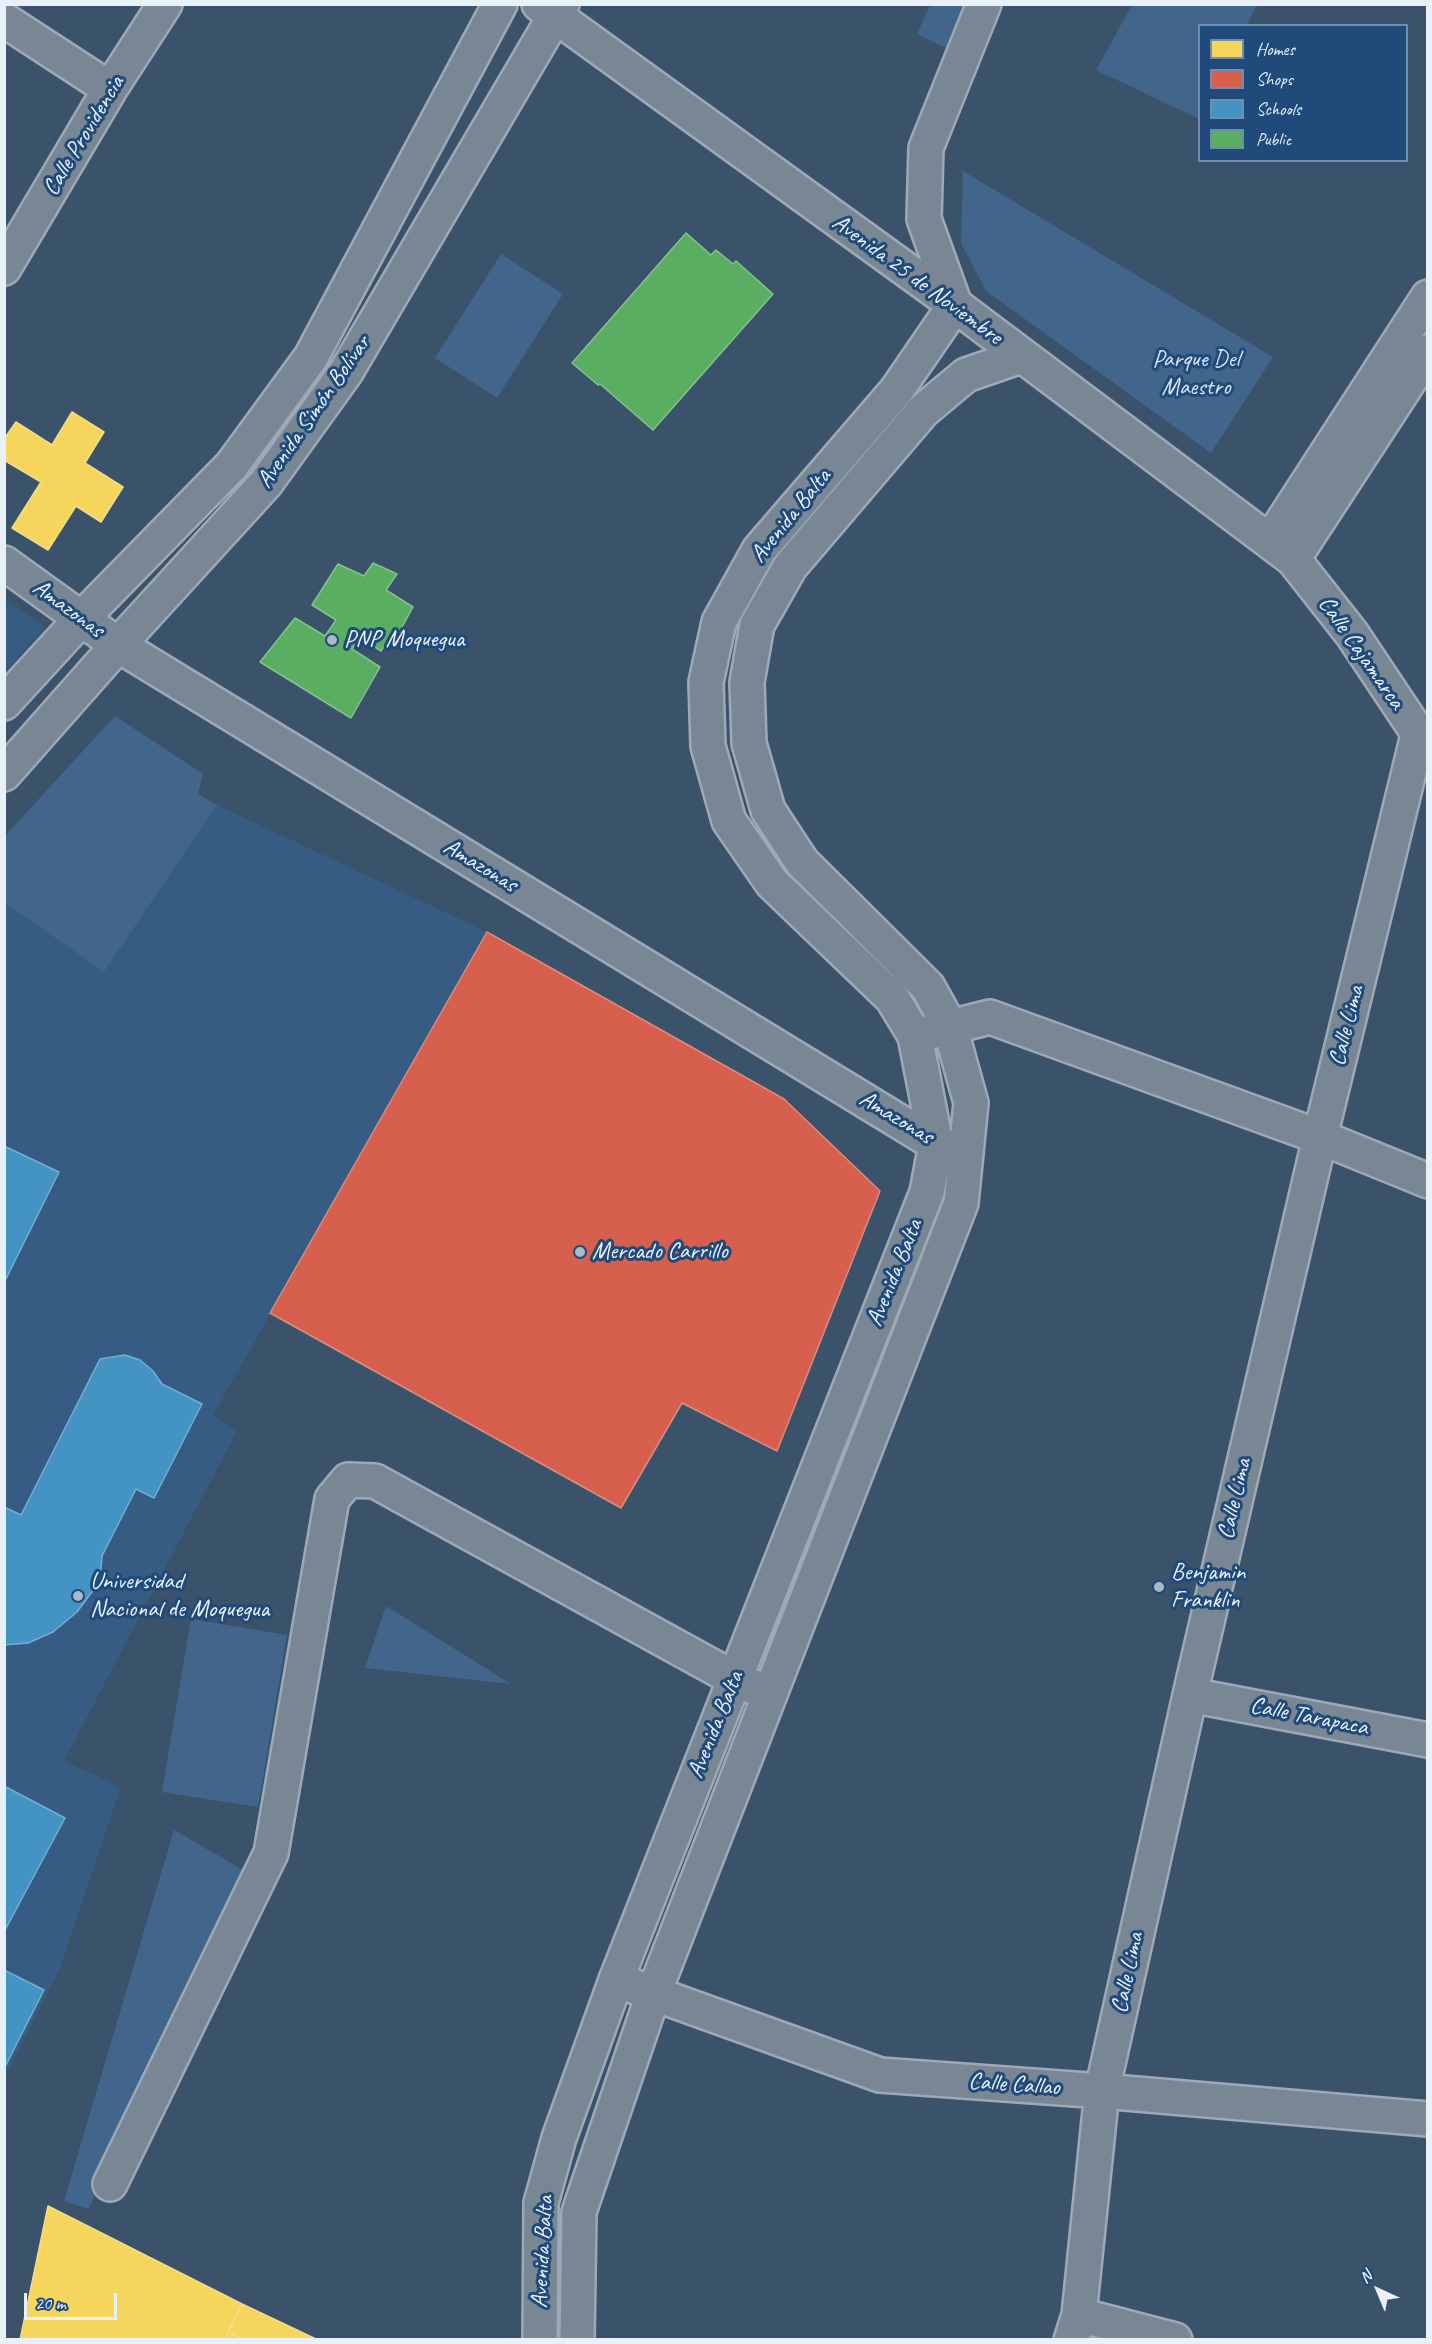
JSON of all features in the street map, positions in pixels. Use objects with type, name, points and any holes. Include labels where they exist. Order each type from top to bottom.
[{"type":"main road","name":"Calle Providencia","points":[[4,268],[110,89],[165,4]]},
{"type":"main road","name":"Avenida Simón Bolívar","points":[[4,704],[81,618],[232,465],[310,357],[500,4]]},
{"type":"main road","points":[[955,305],[924,219],[926,148],[984,4]]},
{"type":"main road","name":"Avenida Simón Bolívar","points":[[4,774],[266,483],[346,372],[552,9]]},
{"type":"main road","name":"Avenida 25 de Noviembre","points":[[552,9],[955,305],[1281,550]]},
{"type":"main road","points":[[4,20],[110,89]]},
{"type":"main road","points":[[1281,550],[1428,297]]},
{"type":"main road","name":"Avenida Balta","points":[[577,2340],[579,2212],[653,1995],[961,1203],[951,1148],[915,1036],[892,998],[772,883],[729,821],[708,746],[706,681],[719,622],[759,550],[896,391],[955,305]]},
{"type":"main road","points":[[1281,550],[1428,352]]},
{"type":"main road","name":"Avenida Balta","points":[[540,2340],[541,2203],[559,2138],[616,1980],[927,1192],[951,1148],[971,1103],[950,1027],[928,987],[802,862],[768,810],[749,743],[747,682],[757,625],[790,567],[923,411],[966,375],[1021,356]]},
{"type":"main road","name":"Calle Cajamarca","points":[[1281,550],[1352,634],[1423,742]]},
{"type":"main road","name":"Amazonas","points":[[4,562],[118,645],[951,1148]]},
{"type":"main road","name":"Calle Lima","points":[[1075,2327],[1102,2091],[1190,1695],[1320,1137],[1423,742]]},
{"type":"main road","points":[[915,1036],[990,1017],[1320,1137],[1428,1181]]},
{"type":"main road","points":[[110,2184],[271,1853],[332,1499],[348,1480],[375,1481],[735,1679],[770,1694]]},
{"type":"main road","name":"Calle Tarapaca","points":[[1190,1695],[1428,1740]]},
{"type":"main road","name":"Calle Callao","points":[[616,1980],[880,2075],[1102,2091],[1428,2119]]},
{"type":"main road","points":[[1075,2327],[1175,2340]]},
{"type":"shaded area","points":[[5,600],[45,627],[5,672]]},
{"type":"shaded area","name":"Universidad Nacional de Moquegua","points":[[217,805],[487,932],[213,1415],[237,1431],[64,1761],[121,1787],[60,1968],[5,2078],[5,903],[104,972]]},
{"type":"green space","points":[[930,5],[985,5],[960,55],[917,34]]},
{"type":"green space","points":[[1132,5],[1257,5],[1248,24],[1198,24],[1198,119],[1096,70]]},
{"type":"green space","name":"Parque Del Maestro","points":[[963,171],[1273,357],[1211,453],[986,291],[961,243]]},
{"type":"green space","points":[[501,254],[563,294],[497,398],[435,358]]},
{"type":"green space","points":[[115,716],[203,774],[198,794],[217,805],[104,972],[5,903],[4,837]]},
{"type":"green space","points":[[386,1606],[511,1684],[365,1668]]},
{"type":"green space","points":[[191,1619],[287,1635],[258,1807],[162,1792]]},
{"type":"green space","points":[[174,1830],[257,1878],[88,2209],[64,2201]]},
{"type":"building: Homes","points":[[72,412],[104,432],[85,463],[123,487],[101,522],[76,506],[48,550],[12,528],[41,482],[4,460],[4,439],[16,422],[52,445]]},
{"type":"building: Homes","points":[[48,2206],[242,2304],[225,2340],[20,2340]]},
{"type":"building: Homes","points":[[242,2304],[318,2340],[244,2340],[228,2332]]},
{"type":"building: Homes","points":[[228,2332],[244,2340],[225,2340]]},
{"type":"building: Shops","name":"Mercado Carrillo","points":[[487,932],[784,1099],[880,1191],[777,1451],[682,1403],[621,1508],[270,1313]]},
{"type":"building: Schools","points":[[4,1146],[59,1172],[4,1283]]},
{"type":"building: Schools","points":[[125,1355],[140,1360],[153,1371],[162,1384],[202,1404],[154,1498],[136,1489],[102,1556],[101,1569],[94,1589],[77,1612],[53,1632],[28,1643],[4,1645],[4,1507],[21,1515],[100,1359]]},
{"type":"building: Schools","points":[[4,1786],[65,1818],[4,1932]]},
{"type":"building: Schools","points":[[4,1970],[44,1990],[4,2069]]},
{"type":"building: Public","points":[[686,233],[711,255],[716,250],[733,264],[736,261],[773,294],[653,430],[572,363]]},
{"type":"building: Public","points":[[373,563],[397,574],[386,590],[413,607],[396,638],[390,637],[381,651],[359,637],[352,649],[380,667],[351,718],[260,662],[295,618],[325,636],[336,620],[312,605],[338,564],[364,576]]},
{"type":"place","name":"PNP Moquegua","points":[[332,640]]},
{"type":"place","name":"Mercado Carrillo","points":[[580,1252]]},
{"type":"place","name":"Benjamin Franklin","points":[[1159,1587]]},
{"type":"place","name":"Universidad Nacional de Moquegua","points":[[78,1596]]}]
